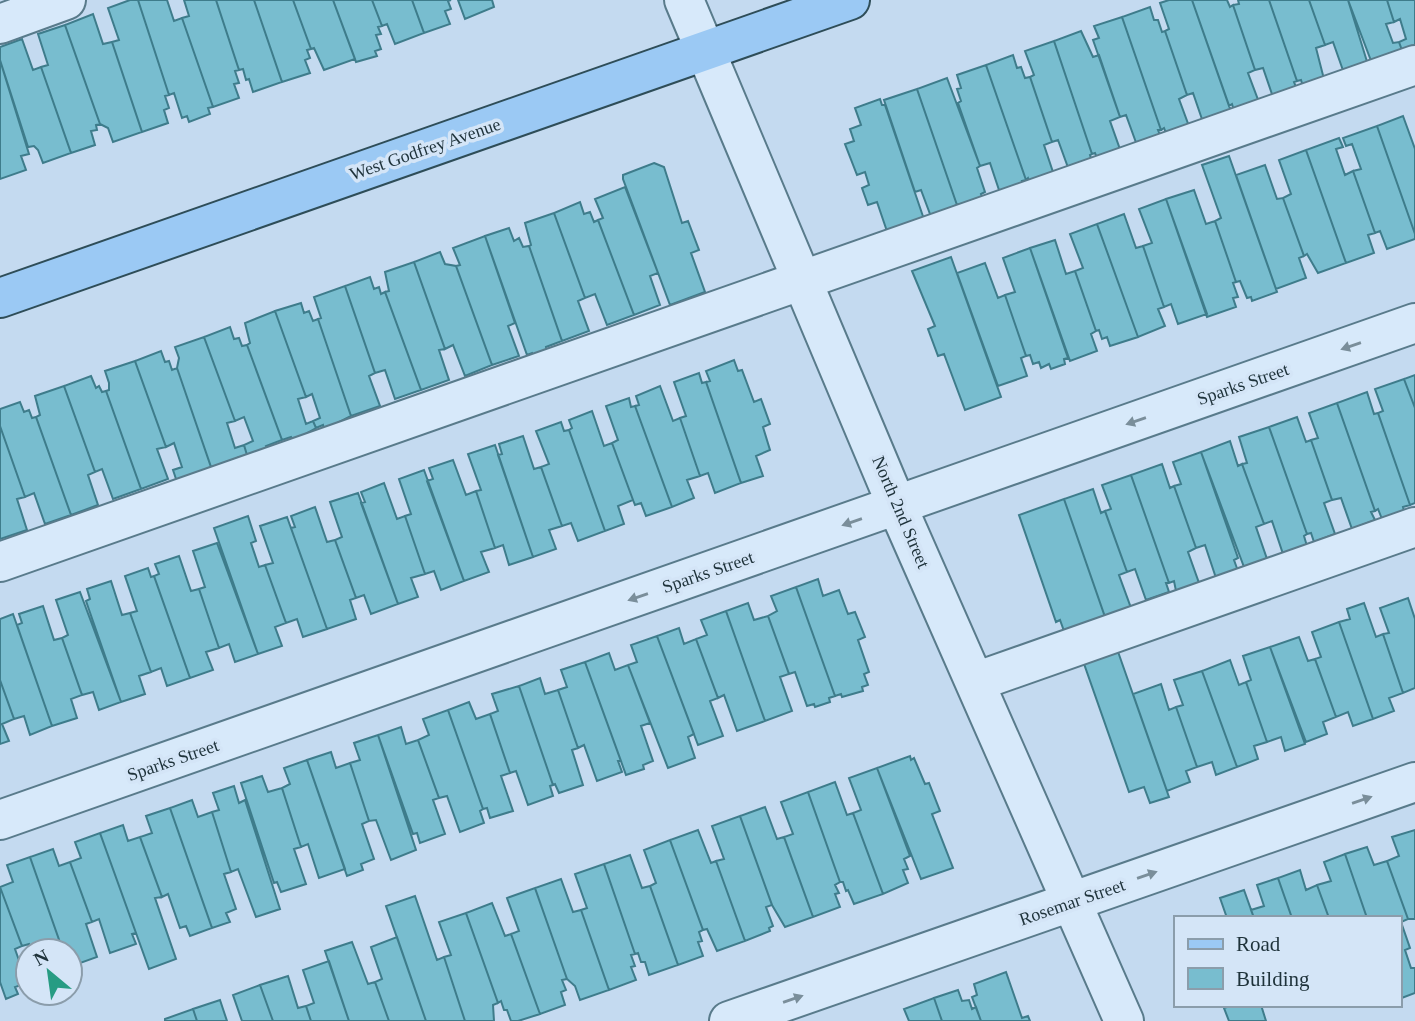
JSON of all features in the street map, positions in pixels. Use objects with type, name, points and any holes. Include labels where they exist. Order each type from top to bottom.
[{"type":"main road","name":"West Godfrey Avenue","points":[[0,298],[850,0]]},
{"type":"street","points":[[0,24],[66,0]]},
{"type":"street","name":"North 2nd Street","points":[[684,0],[897,506],[1124,1021]]},
{"type":"street","points":[[0,562],[801,278],[1415,65]]},
{"type":"street","name":"Sparks Street","points":[[0,820],[1415,323]]},
{"type":"street","points":[[975,682],[1415,527]]},
{"type":"street","name":"Rosemar Street","points":[[729,1021],[1415,782]]},
{"type":"building","points":[[138,0],[169,95],[165,96],[169,108],[164,110],[168,123],[142,132],[112,42],[119,40],[108,8]]},
{"type":"building","points":[[138,0],[167,0],[174,21],[182,18],[213,107],[208,108],[210,114],[189,122],[187,116],[182,118],[174,93],[169,95]]},
{"type":"building","points":[[184,0],[216,0],[239,70],[235,71],[239,83],[234,84],[239,98],[213,107],[182,18],[189,16]]},
{"type":"building","points":[[216,0],[254,0],[282,82],[253,92],[243,69],[239,70]]},
{"type":"building","points":[[254,0],[293,0],[311,49],[307,50],[310,58],[305,60],[310,73],[282,82]]},
{"type":"building","points":[[293,0],[333,0],[355,59],[324,70],[314,48],[311,49]]},
{"type":"building","points":[[333,0],[372,0],[382,26],[378,27],[381,34],[376,35],[381,49],[375,51],[377,56],[356,62]]},
{"type":"building","points":[[372,0],[412,0],[424,33],[395,44],[387,24],[382,26]]},
{"type":"building","points":[[412,0],[451,0],[448,1],[451,9],[445,11],[450,24],[424,33]]},
{"type":"building","points":[[458,0],[492,0],[494,7],[465,19]]},
{"type":"building","points":[[1169,0],[1192,0],[1232,114],[1204,125],[1193,93],[1187,95],[1165,31],[1169,29],[1160,3]]},
{"type":"building","points":[[1192,0],[1227,0],[1230,7],[1233,5],[1255,70],[1248,73],[1260,105],[1235,114],[1232,104],[1229,106]]},
{"type":"building","points":[[1238,0],[1269,0],[1297,81],[1294,82],[1298,92],[1274,100],[1263,68],[1255,70],[1233,5],[1239,4]]},
{"type":"building","points":[[1269,0],[1309,0],[1325,45],[1316,48],[1325,83],[1304,90],[1301,80],[1297,81]]},
{"type":"building","points":[[1309,0],[1348,0],[1369,68],[1345,76],[1333,42],[1325,45]]},
{"type":"building","points":[[1348,0],[1387,0],[1394,22],[1386,24],[1393,43],[1399,42],[1403,53],[1373,66]]},
{"type":"building","points":[[1387,0],[1415,0],[1415,49],[1403,53],[1399,42],[1406,39],[1400,19],[1394,22]]},
{"type":"building","points":[[1150,7],[1154,20],[1158,20],[1162,32],[1165,31],[1187,95],[1179,99],[1190,129],[1168,138],[1164,128],[1161,130],[1122,17]]},
{"type":"building","points":[[93,14],[103,44],[112,42],[142,132],[113,142],[108,128],[100,124],[65,25]]},
{"type":"building","points":[[1122,17],[1161,130],[1158,130],[1162,140],[1138,148],[1126,115],[1120,117],[1093,40],[1099,38],[1094,26]]},
{"type":"building","points":[[65,25],[100,124],[96,125],[97,130],[91,131],[95,145],[71,153],[41,67],[48,65],[38,34]]},
{"type":"building","points":[[1081,31],[1093,57],[1099,55],[1120,117],[1110,121],[1122,155],[1099,163],[1095,153],[1092,154],[1054,41]]},
{"type":"building","points":[[22,39],[33,70],[41,67],[71,153],[43,163],[38,150],[34,146],[28,147],[0,60],[0,47]]},
{"type":"building","points":[[1054,41],[1092,154],[1093,165],[1070,173],[1058,140],[1052,142],[1030,77],[1034,75],[1025,51]]},
{"type":"building","points":[[1013,55],[1017,68],[1021,67],[1025,78],[1030,77],[1052,142],[1044,145],[1055,178],[1031,186],[1028,178],[1026,180],[986,65]]},
{"type":"building","points":[[0,60],[29,154],[21,156],[26,170],[0,179]]},
{"type":"building","points":[[986,65],[1026,180],[1022,181],[1025,188],[1001,196],[990,163],[980,166],[958,103],[961,101],[957,89],[961,88],[957,75]]},
{"type":"building","points":[[947,78],[980,166],[977,168],[985,192],[981,194],[985,204],[963,211],[960,204],[957,205],[917,89]]},
{"type":"building","points":[[917,89],[957,205],[954,206],[957,214],[933,222],[921,190],[915,192],[884,100]]},
{"type":"building","points":[[880,99],[882,105],[885,105],[928,231],[891,243],[877,202],[868,205],[862,188],[869,185],[865,172],[857,175],[845,144],[854,141],[850,129],[861,125],[855,108]]},
{"type":"building","points":[[1403,116],[1415,149],[1415,234],[1377,126]]},
{"type":"building","points":[[1377,126],[1415,234],[1415,239],[1387,249],[1380,231],[1375,233],[1353,171],[1361,169],[1352,144],[1346,146],[1343,138]]},
{"type":"building","points":[[1339,138],[1343,147],[1336,149],[1345,175],[1353,171],[1375,233],[1368,235],[1374,253],[1346,263],[1306,150]]},
{"type":"building","points":[[1306,150],[1346,263],[1318,273],[1307,254],[1304,256],[1283,198],[1291,194],[1279,160]]},
{"type":"building","points":[[1229,156],[1277,292],[1252,301],[1251,297],[1247,298],[1240,281],[1236,282],[1215,221],[1221,218],[1202,165]]},
{"type":"building","points":[[654,163],[664,167],[682,223],[688,221],[699,250],[691,253],[705,292],[670,305],[623,179],[623,175]]},
{"type":"building","points":[[1265,165],[1277,199],[1283,198],[1304,256],[1299,258],[1306,278],[1276,289],[1236,175]]},
{"type":"building","points":[[625,187],[658,273],[650,276],[660,305],[634,315],[598,220],[603,218],[595,199]]},
{"type":"building","points":[[1194,190],[1206,224],[1215,221],[1236,282],[1233,283],[1238,297],[1233,298],[1236,307],[1207,317],[1166,199]]},
{"type":"building","points":[[1166,199],[1207,314],[1178,324],[1171,304],[1164,307],[1143,246],[1152,243],[1139,209]]},
{"type":"building","points":[[580,202],[584,214],[590,212],[594,222],[598,220],[634,315],[607,325],[595,294],[585,298],[554,213]]},
{"type":"building","points":[[554,213],[585,298],[578,301],[589,331],[562,341],[529,246],[531,245],[525,223]]},
{"type":"building","points":[[1124,214],[1136,248],[1143,246],[1164,307],[1158,309],[1165,326],[1138,337],[1097,224]]},
{"type":"building","points":[[1097,224],[1138,337],[1110,346],[1107,337],[1102,339],[1099,330],[1096,331],[1075,271],[1083,268],[1070,234]]},
{"type":"building","points":[[509,228],[514,241],[519,238],[523,247],[529,246],[562,341],[546,347],[547,352],[533,357],[532,353],[527,355],[485,236]]},
{"type":"building","points":[[485,236],[515,323],[508,326],[519,356],[492,365],[456,266],[460,265],[453,248]]},
{"type":"building","points":[[1055,240],[1066,274],[1075,271],[1096,331],[1091,334],[1097,351],[1070,361],[1030,248]]},
{"type":"building","points":[[1030,248],[1068,358],[1064,359],[1065,364],[1051,369],[1049,364],[1041,368],[1039,362],[1033,364],[1030,355],[1026,356],[1005,295],[1015,292],[1003,258]]},
{"type":"building","points":[[440,252],[445,264],[456,266],[492,365],[465,376],[453,345],[445,349],[414,262]]},
{"type":"building","points":[[951,257],[1001,397],[965,410],[944,354],[938,356],[928,329],[935,326],[912,271]]},
{"type":"building","points":[[414,262],[445,349],[439,350],[449,380],[421,390],[385,292],[389,291],[385,272]]},
{"type":"building","points":[[985,263],[998,298],[1005,295],[1026,356],[1021,358],[1027,376],[998,386],[957,273]]},
{"type":"building","points":[[370,277],[374,289],[379,287],[381,294],[385,292],[421,390],[395,399],[385,370],[375,373],[345,286]]},
{"type":"building","points":[[345,286],[375,373],[369,376],[380,406],[351,416],[318,319],[321,318],[314,297]]},
{"type":"building","points":[[301,303],[304,313],[309,311],[313,321],[318,319],[351,416],[324,430],[323,425],[316,428],[313,421],[320,418],[312,394],[306,397],[275,311]]},
{"type":"building","points":[[275,311],[306,397],[298,399],[306,424],[313,421],[316,428],[293,441],[291,437],[282,440],[247,345],[250,343],[245,323]]},
{"type":"building","points":[[230,327],[234,339],[239,338],[242,346],[247,345],[282,440],[266,446],[268,451],[247,455],[244,445],[253,441],[244,417],[235,421],[204,337]]},
{"type":"building","points":[[204,337],[235,421],[227,423],[235,448],[244,445],[247,455],[237,458],[238,461],[211,467],[177,368],[179,358],[175,347]]},
{"type":"building","points":[[161,351],[172,370],[177,368],[211,467],[177,482],[173,470],[182,467],[174,443],[166,447],[135,361]]},
{"type":"building","points":[[734,360],[738,371],[742,370],[754,402],[761,399],[770,424],[763,427],[770,450],[756,456],[763,476],[741,483],[706,382],[710,381],[706,371]]},
{"type":"building","points":[[135,361],[166,447],[157,449],[168,479],[141,489],[106,391],[109,390],[109,383],[105,371]]},
{"type":"building","points":[[699,373],[702,383],[706,382],[741,483],[715,493],[708,473],[700,476],[680,418],[686,416],[674,382]]},
{"type":"building","points":[[1415,375],[1415,408],[1404,379]]},
{"type":"building","points":[[91,376],[96,388],[99,386],[102,392],[106,391],[141,489],[113,499],[102,469],[95,472],[64,386]]},
{"type":"building","points":[[1404,379],[1415,408],[1415,503],[1410,505],[1378,413],[1383,411],[1375,389]]},
{"type":"building","points":[[64,386],[95,472],[88,475],[98,505],[71,515],[36,417],[40,415],[35,396]]},
{"type":"building","points":[[660,386],[673,421],[680,418],[700,476],[687,480],[694,498],[672,507],[635,406],[639,405],[636,396]]},
{"type":"building","points":[[1367,392],[1374,414],[1378,413],[1410,505],[1403,507],[1404,511],[1382,519],[1378,509],[1375,511],[1337,403]]},
{"type":"building","points":[[629,398],[631,407],[635,406],[672,507],[646,516],[641,503],[635,505],[612,443],[618,440],[606,406]]},
{"type":"building","points":[[20,402],[24,412],[29,410],[32,418],[36,417],[71,515],[45,524],[34,493],[25,497],[0,426],[0,409]]},
{"type":"building","points":[[1337,403],[1375,511],[1371,512],[1375,520],[1352,529],[1341,498],[1332,500],[1311,440],[1318,438],[1309,413]]},
{"type":"building","points":[[592,411],[604,446],[612,443],[633,500],[618,506],[624,524],[605,531],[569,430],[572,428],[569,420]]},
{"type":"building","points":[[1297,417],[1306,442],[1311,440],[1332,500],[1324,503],[1335,534],[1314,542],[1311,533],[1307,534],[1269,427]]},
{"type":"building","points":[[561,422],[564,431],[569,430],[605,531],[578,541],[571,523],[562,526],[541,467],[549,464],[536,431]]},
{"type":"building","points":[[0,426],[25,497],[17,499],[27,530],[0,539]]},
{"type":"building","points":[[1269,427],[1307,534],[1304,536],[1307,546],[1283,554],[1272,521],[1264,524],[1242,464],[1247,463],[1239,437]]},
{"type":"building","points":[[523,436],[534,469],[541,467],[562,526],[549,530],[556,549],[533,557],[498,455],[502,454],[499,444]]},
{"type":"building","points":[[1230,441],[1238,466],[1242,464],[1264,524],[1256,527],[1267,559],[1244,567],[1201,452]]},
{"type":"building","points":[[495,445],[533,557],[509,565],[503,545],[495,548],[476,491],[481,490],[468,454]]},
{"type":"building","points":[[1201,452],[1238,558],[1234,560],[1238,571],[1216,578],[1205,545],[1196,548],[1174,486],[1181,484],[1173,462]]},
{"type":"building","points":[[453,460],[466,495],[476,491],[495,548],[481,552],[489,572],[464,581],[427,481],[433,479],[429,468]]},
{"type":"building","points":[[1162,464],[1170,488],[1174,486],[1196,548],[1188,552],[1199,583],[1176,591],[1174,581],[1169,583],[1131,475]]},
{"type":"building","points":[[424,470],[464,581],[441,590],[434,571],[425,574],[405,516],[411,514],[399,479]]},
{"type":"building","points":[[1131,475],[1169,583],[1166,583],[1169,592],[1146,600],[1135,569],[1127,572],[1105,511],[1111,509],[1102,485]]},
{"type":"building","points":[[384,483],[397,519],[405,516],[425,574],[411,578],[418,597],[398,604],[361,503],[365,502],[361,492]]},
{"type":"building","points":[[1093,489],[1101,513],[1105,511],[1127,572],[1119,575],[1131,608],[1105,617],[1064,499]]},
{"type":"building","points":[[358,493],[398,604],[371,614],[364,595],[356,598],[335,540],[342,537],[330,502]]},
{"type":"building","points":[[1064,499],[1105,617],[1064,631],[1060,620],[1056,622],[1019,515]]},
{"type":"building","points":[[315,507],[327,542],[335,540],[356,598],[350,600],[356,619],[327,629],[291,528],[295,527],[291,516]]},
{"type":"building","points":[[248,516],[256,541],[251,543],[259,567],[265,565],[286,623],[275,627],[282,646],[258,654],[214,528]]},
{"type":"building","points":[[287,517],[327,629],[303,637],[297,619],[286,623],[265,565],[273,563],[260,526]]},
{"type":"building","points":[[217,543],[258,654],[235,662],[229,644],[219,648],[199,589],[205,587],[193,551]]},
{"type":"building","points":[[179,556],[191,591],[199,589],[219,648],[206,652],[213,670],[190,678],[154,576],[159,574],[155,564]]},
{"type":"building","points":[[148,568],[151,577],[154,576],[190,678],[167,686],[161,668],[151,672],[130,613],[137,611],[125,576]]},
{"type":"building","points":[[818,579],[823,596],[839,590],[848,614],[855,612],[865,637],[858,640],[869,672],[864,674],[868,685],[862,687],[863,691],[842,697],[841,694],[835,696],[796,587]]},
{"type":"building","points":[[111,581],[122,615],[130,613],[151,672],[139,676],[145,694],[121,702],[86,601],[90,599],[87,589]]},
{"type":"building","points":[[796,587],[835,696],[829,698],[830,702],[815,707],[814,704],[807,706],[795,672],[789,674],[768,616],[777,611],[771,596]]},
{"type":"building","points":[[80,592],[121,702],[99,710],[93,692],[82,695],[62,638],[68,635],[56,600]]},
{"type":"building","points":[[1408,598],[1415,619],[1415,688],[1403,693],[1383,634],[1389,633],[1380,608]]},
{"type":"building","points":[[748,603],[754,620],[768,616],[789,674],[780,677],[792,711],[765,721],[726,611]]},
{"type":"building","points":[[1364,603],[1376,637],[1383,634],[1403,693],[1389,698],[1394,711],[1373,719],[1339,622],[1350,619],[1347,609]]},
{"type":"building","points":[[43,606],[54,640],[62,638],[82,695],[71,699],[77,718],[52,726],[17,625],[22,623],[19,614]]},
{"type":"building","points":[[726,611],[765,721],[737,731],[724,695],[718,698],[696,639],[707,635],[701,620]]},
{"type":"building","points":[[13,614],[52,726],[30,735],[24,716],[14,719],[0,680],[0,619]]},
{"type":"building","points":[[1339,622],[1373,719],[1353,726],[1348,712],[1336,717],[1315,659],[1321,657],[1312,632]]},
{"type":"building","points":[[679,628],[684,644],[696,639],[718,698],[710,701],[723,736],[698,745],[657,636]]},
{"type":"building","points":[[657,636],[694,734],[688,737],[695,758],[668,768],[628,665],[637,662],[631,645]]},
{"type":"building","points":[[1299,637],[1308,661],[1315,659],[1336,717],[1323,722],[1327,734],[1306,742],[1270,647]]},
{"type":"building","points":[[1116,646],[1169,797],[1150,803],[1144,787],[1129,792],[1082,658]]},
{"type":"building","points":[[1270,647],[1305,744],[1285,751],[1281,737],[1267,742],[1246,682],[1251,680],[1243,656]]},
{"type":"building","points":[[609,653],[615,670],[628,665],[650,723],[641,726],[653,761],[643,765],[644,769],[626,775],[585,662]]},
{"type":"building","points":[[1230,660],[1239,685],[1246,682],[1267,742],[1254,746],[1258,759],[1237,767],[1202,671]]},
{"type":"building","points":[[585,662],[621,761],[618,761],[622,772],[597,781],[584,745],[578,748],[558,690],[567,687],[561,670]]},
{"type":"building","points":[[1202,671],[1237,767],[1216,775],[1212,762],[1197,767],[1176,707],[1183,705],[1174,680]]},
{"type":"building","points":[[540,678],[545,694],[558,690],[578,748],[572,750],[583,785],[559,793],[555,784],[553,785],[519,686]]},
{"type":"building","points":[[0,680],[14,719],[2,724],[9,741],[0,744]]},
{"type":"building","points":[[1161,684],[1169,710],[1176,707],[1197,767],[1186,771],[1190,782],[1167,791],[1133,694]]},
{"type":"building","points":[[519,686],[553,785],[550,786],[553,796],[528,805],[516,771],[510,773],[490,714],[498,711],[492,694]]},
{"type":"building","points":[[469,702],[476,719],[490,714],[510,773],[501,776],[513,811],[490,818],[487,808],[483,809],[448,710]]},
{"type":"building","points":[[448,710],[483,809],[480,811],[484,823],[460,832],[447,796],[439,798],[418,740],[429,735],[423,719]]},
{"type":"building","points":[[401,727],[406,744],[418,740],[439,798],[433,800],[445,834],[420,843],[417,833],[413,834],[378,735]]},
{"type":"building","points":[[378,735],[416,850],[391,860],[376,820],[369,821],[350,763],[360,760],[354,743]]},
{"type":"building","points":[[331,752],[336,768],[350,763],[369,821],[362,824],[374,859],[361,864],[363,870],[347,876],[307,760]]},
{"type":"building","points":[[910,756],[911,760],[914,758],[925,784],[929,783],[940,811],[932,814],[953,868],[921,879],[877,768]]},
{"type":"building","points":[[307,760],[345,869],[319,878],[308,844],[301,847],[282,788],[290,784],[284,768]]},
{"type":"building","points":[[877,768],[910,856],[904,859],[908,869],[903,870],[908,883],[883,894],[853,813],[861,810],[849,778]]},
{"type":"building","points":[[262,776],[268,792],[282,788],[301,847],[294,849],[306,884],[281,892],[277,882],[274,883],[241,783]]},
{"type":"building","points":[[835,782],[847,815],[853,813],[883,894],[854,904],[843,882],[840,882],[808,792]]},
{"type":"building","points":[[234,786],[239,803],[245,800],[280,909],[256,917],[238,869],[231,872],[212,812],[219,810],[213,793]]},
{"type":"building","points":[[808,792],[840,882],[835,885],[839,893],[835,894],[840,907],[813,917],[784,837],[793,834],[781,802]]},
{"type":"building","points":[[192,800],[198,817],[212,812],[231,872],[224,874],[236,909],[226,913],[230,922],[212,928],[170,808]]},
{"type":"building","points":[[765,807],[777,839],[784,837],[813,917],[785,927],[772,905],[740,816]]},
{"type":"building","points":[[170,808],[212,928],[190,936],[186,926],[180,928],[168,894],[162,897],[140,837],[152,833],[146,816]]},
{"type":"building","points":[[740,816],[772,905],[766,907],[773,926],[769,928],[770,931],[745,941],[716,861],[724,859],[712,826]]},
{"type":"building","points":[[123,825],[128,841],[140,837],[162,897],[155,898],[176,959],[149,969],[100,833]]},
{"type":"building","points":[[698,830],[711,863],[716,861],[745,941],[717,951],[707,929],[703,930],[670,840]]},
{"type":"building","points":[[1415,830],[1415,919],[1408,919],[1387,861],[1399,856],[1392,837]]},
{"type":"building","points":[[100,833],[136,933],[132,934],[136,944],[110,953],[99,919],[92,922],[70,862],[81,858],[75,842]]},
{"type":"building","points":[[670,840],[703,930],[699,932],[702,941],[698,942],[703,956],[678,965],[650,886],[656,883],[644,850]]},
{"type":"building","points":[[1367,847],[1374,865],[1387,861],[1408,919],[1401,922],[1401,916],[1366,916],[1345,854]]},
{"type":"building","points":[[53,849],[59,866],[70,862],[92,922],[86,924],[97,957],[84,962],[84,937],[58,937],[30,857]]},
{"type":"building","points":[[1345,854],[1366,916],[1328,916],[1317,885],[1331,881],[1324,862]]},
{"type":"building","points":[[630,855],[642,888],[650,886],[678,965],[649,975],[645,962],[641,962],[638,953],[635,954],[604,864]]},
{"type":"building","points":[[30,857],[58,937],[19,937],[0,887],[13,882],[7,865]]},
{"type":"building","points":[[604,864],[635,954],[631,955],[635,966],[631,967],[636,980],[609,990],[581,910],[587,908],[575,874]]},
{"type":"building","points":[[1300,870],[1306,890],[1317,885],[1328,916],[1291,916],[1278,878]]},
{"type":"building","points":[[1278,878],[1291,916],[1253,916],[1251,910],[1264,906],[1257,885]]},
{"type":"building","points":[[561,879],[573,912],[581,910],[609,990],[580,1000],[575,986],[567,979],[535,888]]},
{"type":"building","points":[[0,887],[19,937],[14,937],[14,996],[6,999],[0,982]]},
{"type":"building","points":[[535,888],[567,979],[562,980],[566,990],[561,992],[565,1005],[540,1014],[511,934],[519,931],[507,898]]},
{"type":"building","points":[[1244,890],[1253,916],[1226,916],[1220,898]]},
{"type":"building","points":[[415,896],[437,960],[444,957],[465,1021],[426,1021],[386,906]]},
{"type":"building","points":[[492,903],[505,936],[511,934],[540,1014],[511,1021],[501,1001],[498,1003],[466,913]]},
{"type":"building","points":[[466,913],[498,1003],[493,1005],[494,1021],[465,1021],[444,957],[451,955],[439,922]]},
{"type":"building","points":[[1401,922],[1410,948],[1405,950],[1411,968],[1415,968],[1415,993],[1401,998]]},
{"type":"building","points":[[397,937],[426,1021],[389,1021],[375,982],[382,979],[371,947]]},
{"type":"building","points":[[352,942],[368,984],[375,982],[389,1021],[349,1021],[325,951]]},
{"type":"building","points":[[329,961],[349,1021],[311,1021],[306,1006],[314,1003],[303,970]]},
{"type":"building","points":[[1006,972],[1022,1018],[1028,1016],[1030,1021],[981,1021],[972,997],[977,995],[974,984]]},
{"type":"building","points":[[288,976],[298,1008],[306,1006],[311,1021],[273,1021],[260,985]]},
{"type":"building","points":[[260,985],[273,1021],[242,1021],[233,995]]},
{"type":"building","points":[[958,990],[962,1001],[969,1000],[972,1009],[976,1007],[981,1021],[942,1021],[934,998]]},
{"type":"building","points":[[934,998],[942,1021],[909,1021],[904,1009]]},
{"type":"building","points":[[220,1000],[227,1021],[197,1021],[193,1009]]},
{"type":"building","points":[[1262,1007],[1266,1021],[1229,1021],[1224,1008]]},
{"type":"building","points":[[193,1009],[197,1021],[165,1021],[165,1019]]}]
